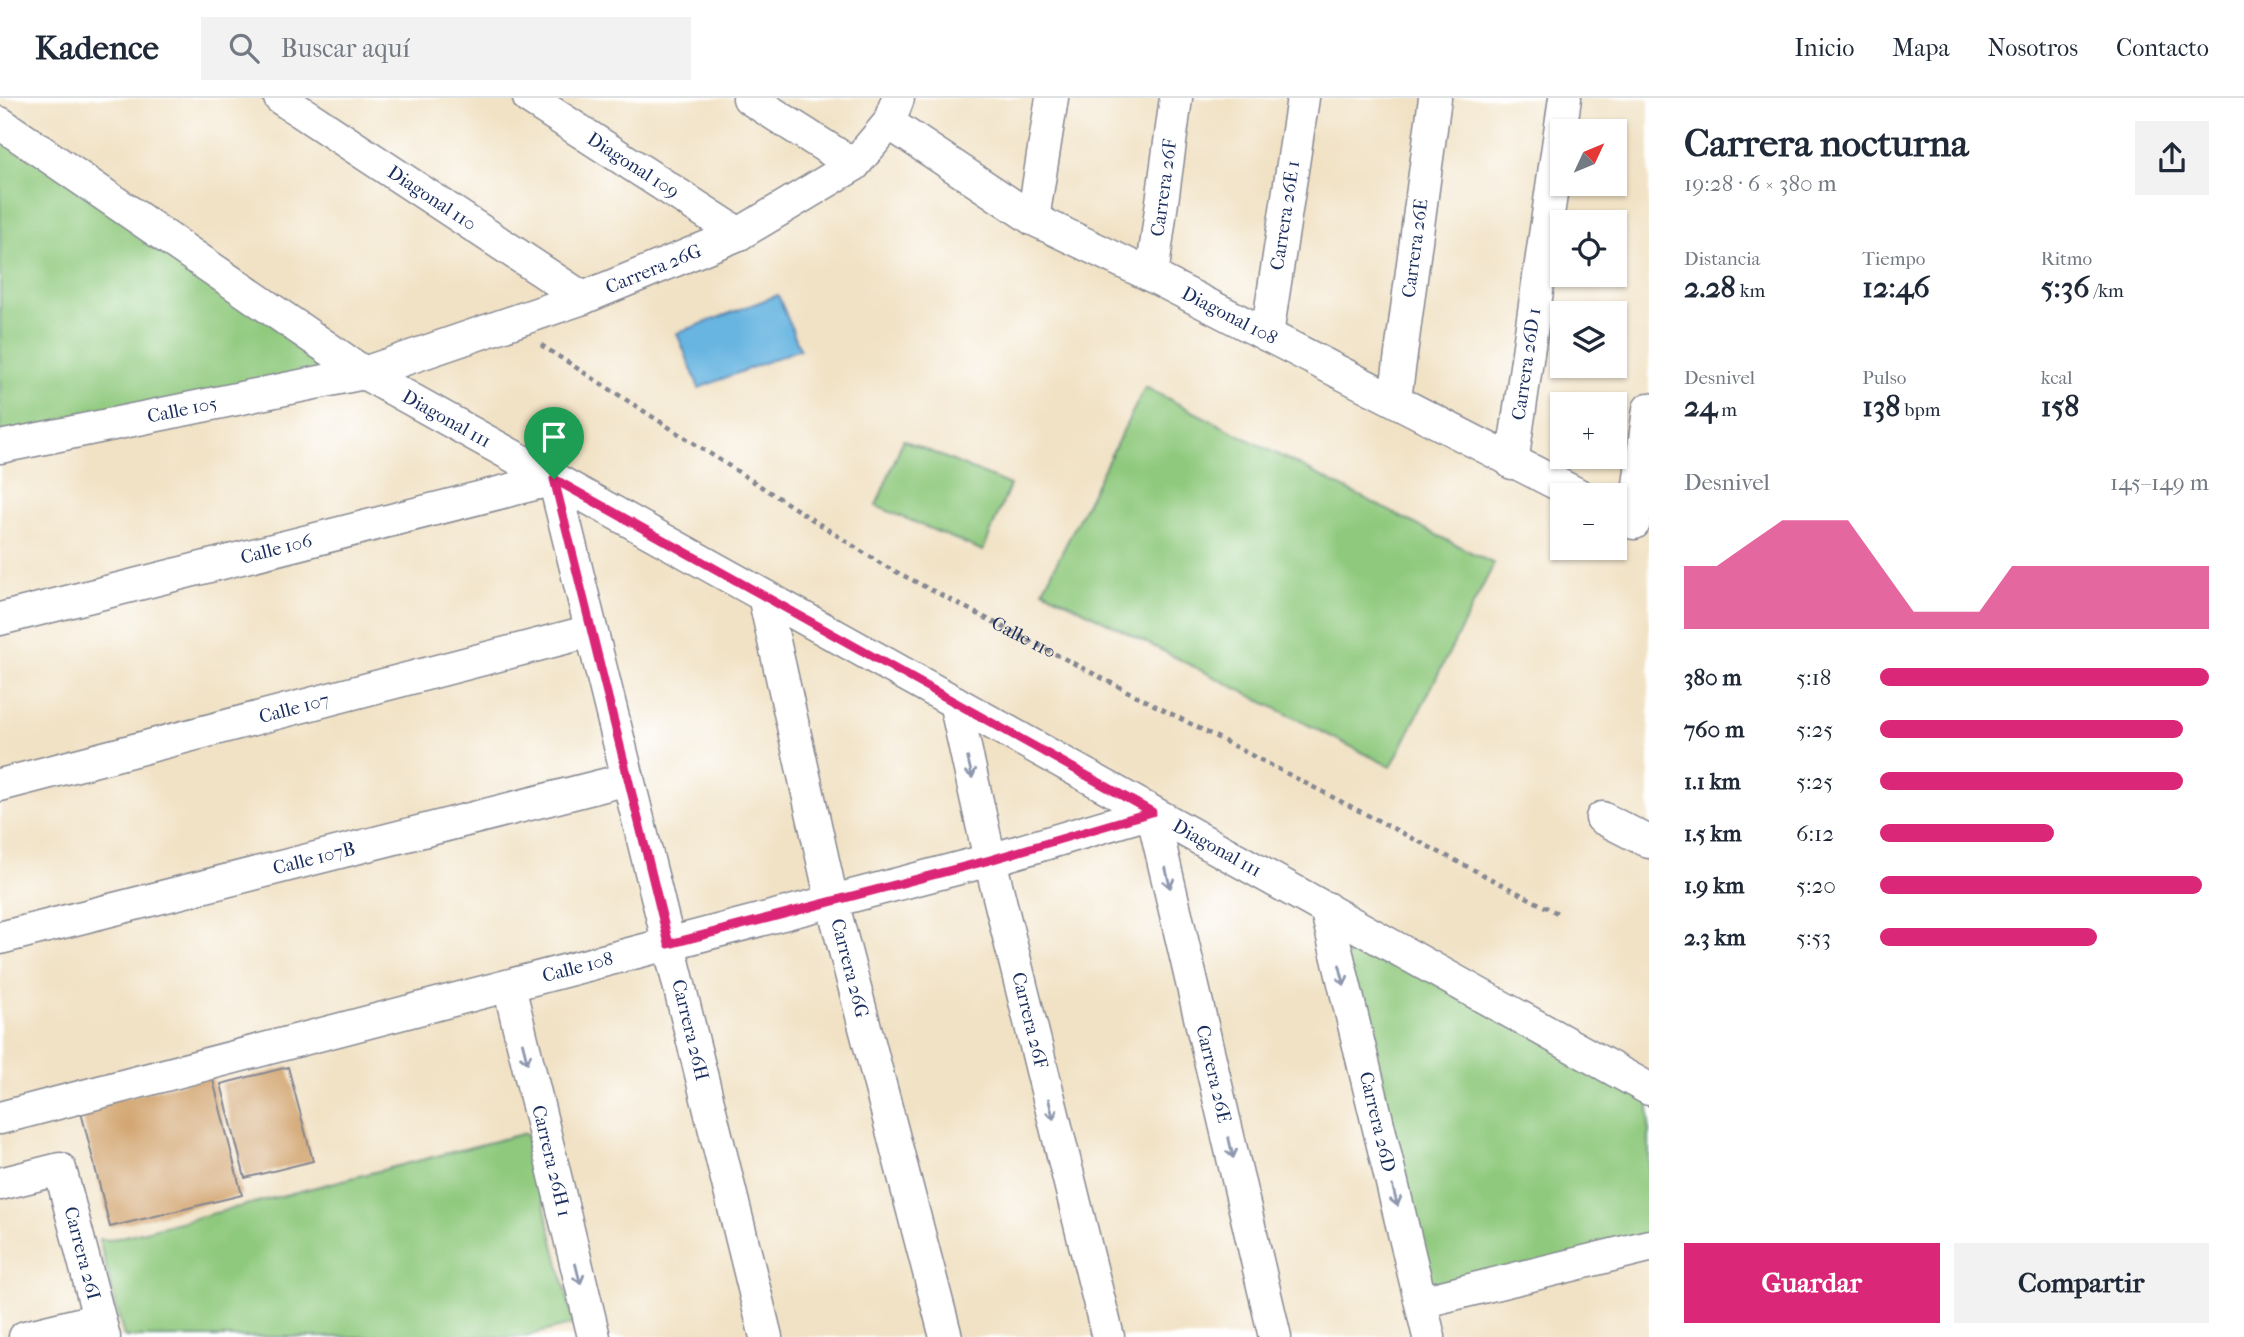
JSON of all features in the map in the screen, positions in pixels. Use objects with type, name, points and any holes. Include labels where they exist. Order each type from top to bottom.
[{"type":"street","name":"Diagonal 110","points":[[280,98],[583,298]]},
{"type":"street","name":"Diagonal 109","points":[[529,98],[738,234]]},
{"type":"street","points":[[749,98],[854,165]]},
{"type":"street","points":[[1033,219],[1052,98]]},
{"type":"street","name":"Carrera 26F","points":[[1152,276],[1175,98]]},
{"type":"street","name":"Carrera 26E 1","points":[[1267,335],[1303,98]]},
{"type":"street","name":"Carrera 26E","points":[[1395,399],[1435,98]]},
{"type":"street","name":"Carrera 26D 1","points":[[1513,463],[1564,98]]},
{"type":"street","name":"Carrera 26G","points":[[364,373],[583,298],[738,234],[854,165],[893,111]]},
{"type":"street","name":"Diagonal 108","points":[[893,111],[1033,219],[1395,399],[1554,483]]},
{"type":"street","name":"Diagonal 111","points":[[0,123],[364,373],[1649,1089]]},
{"type":"street","name":"Calle 105","points":[[0,447],[364,373]]},
{"type":"street","points":[[1633,522],[1649,409]]},
{"type":"street","name":"Calle 106","points":[[0,619],[554,479]]},
{"type":"street","name":"Carrera 26H","points":[[554,479],[766,1337]]},
{"type":"street","name":"Carrera 26G","points":[[764,596],[832,901],[946,1337]]},
{"type":"street","name":"Calle 107","points":[[0,785],[591,631]]},
{"type":"street","name":"Carrera 26F","points":[[955,702],[990,860],[1108,1337]]},
{"type":"street","name":"Calle 107B","points":[[0,938],[628,779]]},
{"type":"street","name":"Carrera 26E","points":[[1152,812],[1275,1337]]},
{"type":"street","name":"Calle 108","points":[[0,1118],[990,860],[1152,812]]},
{"type":"street","points":[[1602,818],[1649,842]]},
{"type":"street","name":"Carrera 26D","points":[[1326,908],[1429,1337]]},
{"type":"street","name":"Carrera 26H 1","points":[[509,986],[593,1337]]},
{"type":"street","name":"Carrera 26I","points":[[0,1184],[60,1169],[101,1328]]},
{"type":"street","points":[[1421,1302],[1649,1246]]},
{"type":"street","points":[[25,1337],[101,1328]]},
{"type":"path","name":"Calle 110","points":[[508,323],[883,565],[1561,915]]},
{"type":"green space","points":[[0,123],[364,373],[0,447]]},
{"type":"green space","points":[[1145,387],[1494,564],[1391,767],[1043,590]]},
{"type":"green space","points":[[903,440],[1010,485],[983,551],[876,506]]},
{"type":"green space","points":[[1326,908],[1649,1089],[1649,1246],[1421,1302]]},
{"type":"green space","points":[[526,1133],[574,1324],[522,1337],[124,1337],[99,1239],[110,1240]]},
{"type":"water","points":[[778,295],[800,349],[699,388],[677,333]]},
{"type":"building","points":[[288,1067],[313,1161],[245,1178],[221,1084]]},
{"type":"building","points":[[212,1076],[242,1195],[110,1227],[80,1108]]},
{"type":"route","points":[[554,479],[1152,812],[990,860],[669,944],[554,479]]}]
